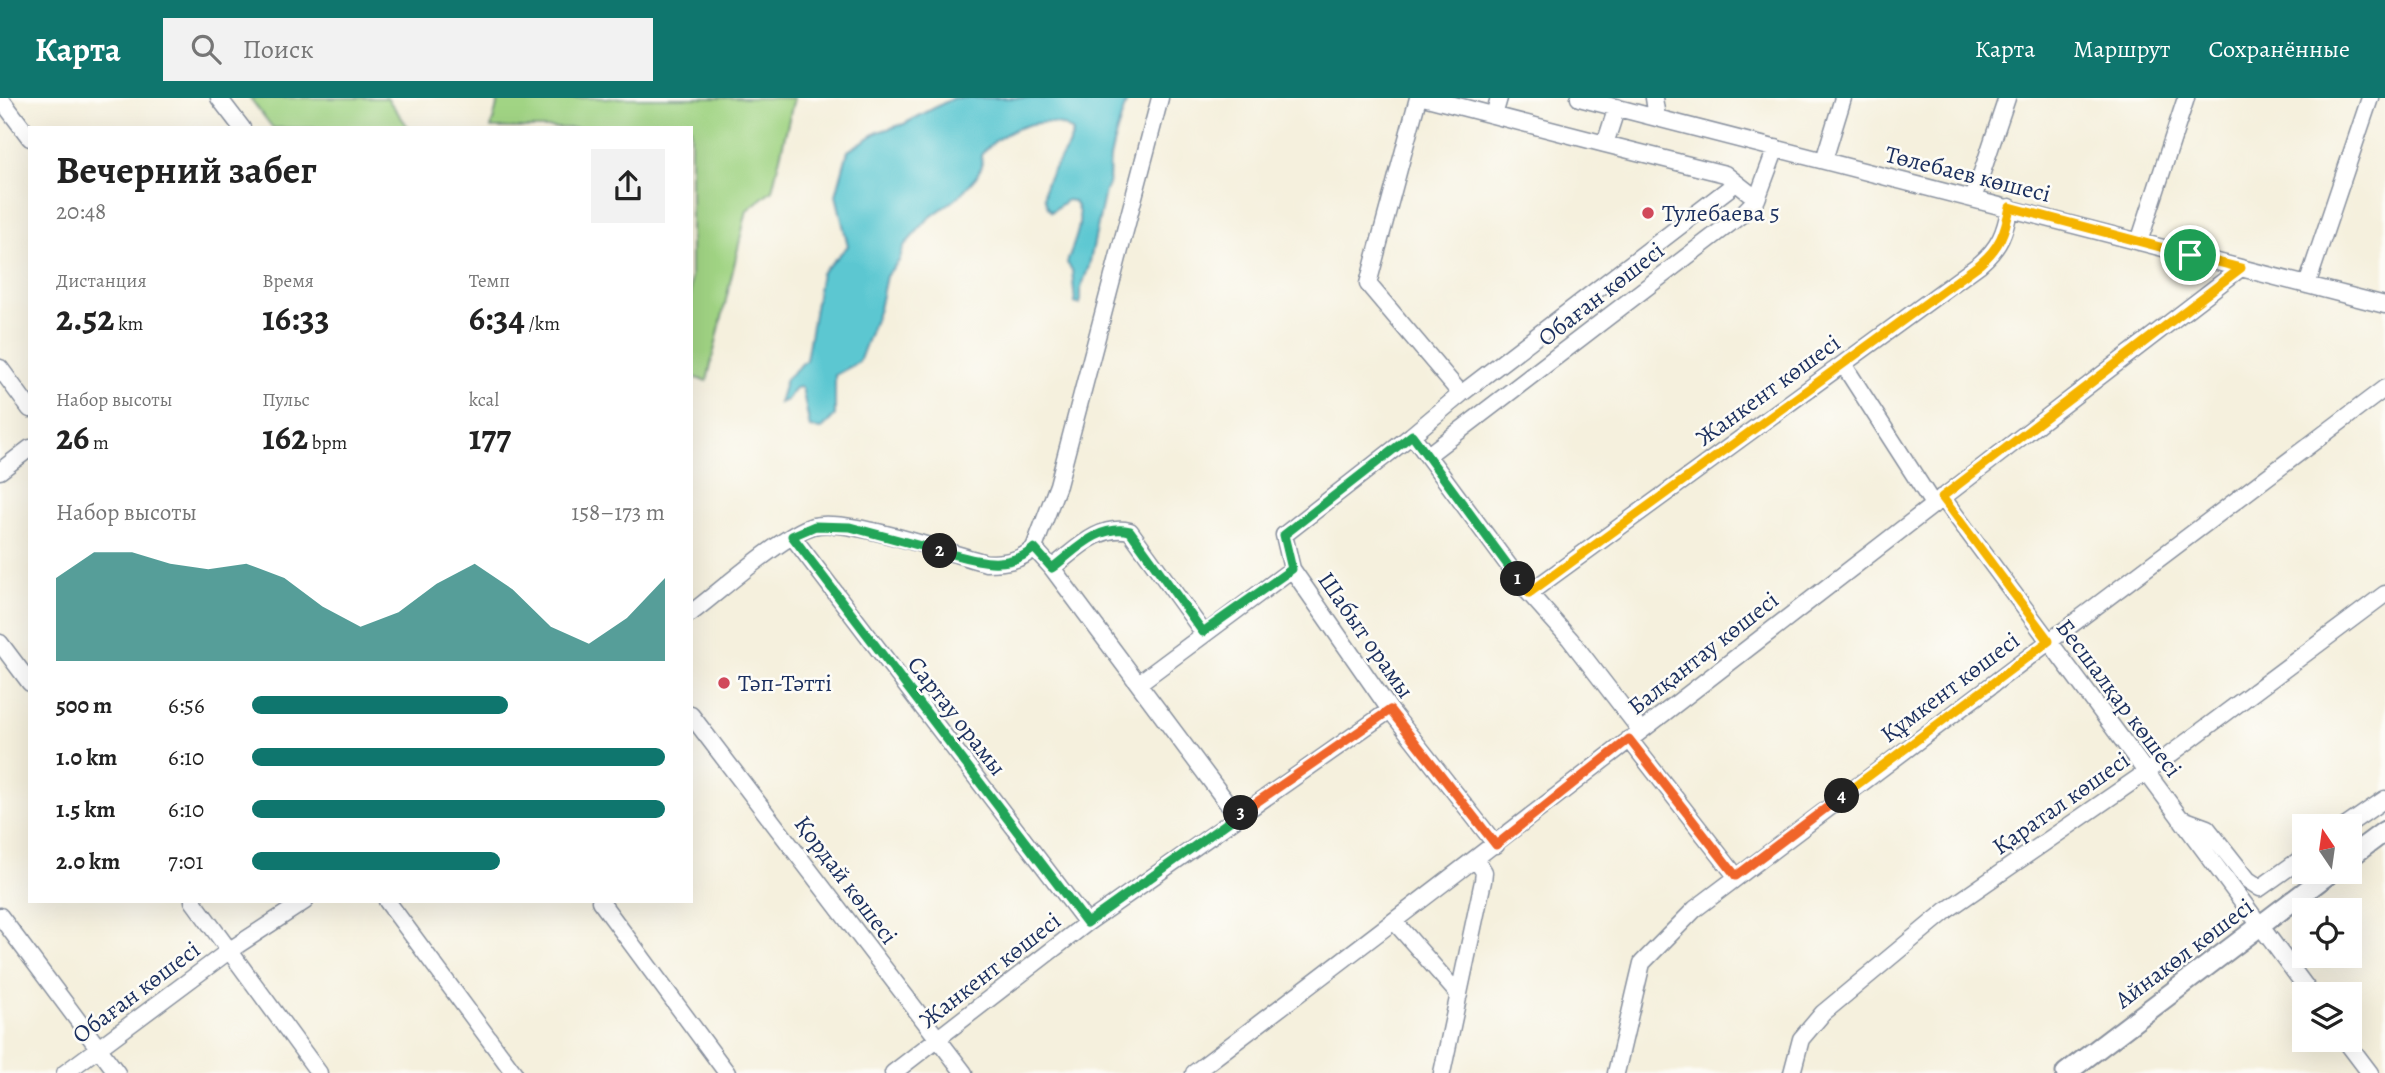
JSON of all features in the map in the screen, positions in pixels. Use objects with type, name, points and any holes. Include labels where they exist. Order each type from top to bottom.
[{"type":"main road","points":[[2362,847],[2382,830]]},
{"type":"main road","name":"Айнакөл көшесі","points":[[2066,1073],[2315,884]]},
{"type":"street","points":[[0,98],[28,135]]},
{"type":"street","points":[[219,98],[240,126]]},
{"type":"street","points":[[693,612],[792,536],[815,526],[850,527],[986,563],[1008,563],[1026,556],[1034,548],[1058,485],[1160,98]]},
{"type":"street","points":[[1418,98],[1368,284],[1461,394]]},
{"type":"street","points":[[1427,98],[1725,174],[1757,199]]},
{"type":"street","points":[[1494,116],[1499,98]]},
{"type":"street","name":"Төлебаев көшесі","points":[[1579,98],[2385,305]]},
{"type":"street","points":[[1654,98],[1657,117]]},
{"type":"street","points":[[1824,160],[1843,98]]},
{"type":"street","points":[[1973,199],[2007,98]]},
{"type":"street","points":[[2139,242],[2186,98]]},
{"type":"street","points":[[2307,285],[2370,98]]},
{"type":"street","points":[[1605,144],[1617,107]]},
{"type":"street","name":"Обаған көшесі","points":[[1428,455],[1741,215],[1757,199],[1776,148]]},
{"type":"street","points":[[1292,569],[1284,535],[1461,394],[1736,183]]},
{"type":"street","name":"Жанкент көшесі","points":[[1529,593],[1995,251],[2004,235],[2010,207]]},
{"type":"street","name":"Балқантау көшесі","points":[[1194,1073],[1496,845],[1937,500],[2241,268]]},
{"type":"street","points":[[1527,343],[1546,365]]},
{"type":"street","name":"Бесшалқар көшесі","points":[[1843,364],[1937,500],[2148,771],[2302,982]]},
{"type":"street","points":[[0,368],[28,406]]},
{"type":"street","name":"Құмкент көшесі","points":[[1616,1073],[1642,963],[1695,909],[2385,388]]},
{"type":"street","points":[[1412,435],[1529,593],[1570,639],[1736,876]]},
{"type":"street","points":[[0,471],[28,450]]},
{"type":"street","points":[[1052,568],[1100,533],[1114,528],[1130,531],[1203,632]]},
{"type":"street","name":"Сартау орамы","points":[[792,536],[1087,923]]},
{"type":"street","points":[[1034,548],[1052,568],[1237,816]]},
{"type":"street","name":"Шабыт орамы","points":[[1139,684],[1203,632],[1292,569],[1390,710],[1496,845]]},
{"type":"street","name":"Қаратал көшесі","points":[[1792,1073],[1801,1039],[1823,1013],[1947,910],[2148,771],[2385,594]]},
{"type":"street","points":[[0,643],[28,680]]},
{"type":"street","name":"Жанкент көшесі","points":[[893,1073],[1087,923],[1390,710]]},
{"type":"street","name":"Қордай көшесі","points":[[693,718],[964,1073]]},
{"type":"street","points":[[2362,815],[2385,799]]},
{"type":"street","points":[[2180,818],[2207,828],[2248,880],[2260,888],[2292,865]]},
{"type":"street","points":[[1442,1073],[1483,881],[1484,872],[1476,859]]},
{"type":"street","points":[[195,903],[319,1073]]},
{"type":"street","name":"Обаған көшесі","points":[[65,1073],[230,950],[302,903]]},
{"type":"street","points":[[388,903],[514,1073]]},
{"type":"street","points":[[601,903],[727,1073]]},
{"type":"street","points":[[0,916],[117,1073]]},
{"type":"street","points":[[1394,921],[1459,995]]},
{"type":"street","points":[[2354,1052],[2370,1073]]},
{"type":"green space","points":[[250,98],[387,98],[408,126],[271,126]]},
{"type":"green space","points":[[499,98],[794,98],[772,190],[747,210],[707,381],[693,378],[693,126],[492,126]]},
{"type":"water","points":[[953,98],[1128,98],[1112,150],[1108,183],[1089,266],[1080,291],[1080,304],[1075,303],[1072,270],[1067,263],[1078,232],[1078,208],[1074,201],[1067,200],[1051,212],[1045,201],[1044,191],[1047,181],[1070,143],[1073,132],[1050,123],[1024,126],[1011,131],[989,146],[981,155],[982,166],[976,177],[959,196],[928,219],[904,246],[899,261],[886,276],[879,309],[859,362],[835,375],[835,415],[822,429],[810,428],[802,387],[795,388],[787,400],[779,403],[786,379],[806,360],[821,273],[848,246],[836,195],[848,151],[878,132],[904,124]]},
{"type":"place","name":"Тулебаева 5","points":[[1648,213]]},
{"type":"place","name":"Тәп-Тәтті","points":[[724,683]]},
{"type":"route","points":[[2010,207],[2190,255],[2241,268],[1942,497],[2049,641],[1736,876],[1629,739],[1496,845],[1390,710],[1087,923],[792,536],[815,526],[850,527],[986,563],[1008,563],[1026,556],[1034,548],[1052,568],[1100,533],[1114,528],[1130,531],[1203,632],[1292,569],[1284,535],[1412,435],[1529,593],[1980,264],[1995,251],[2004,235],[2010,207]]}]
